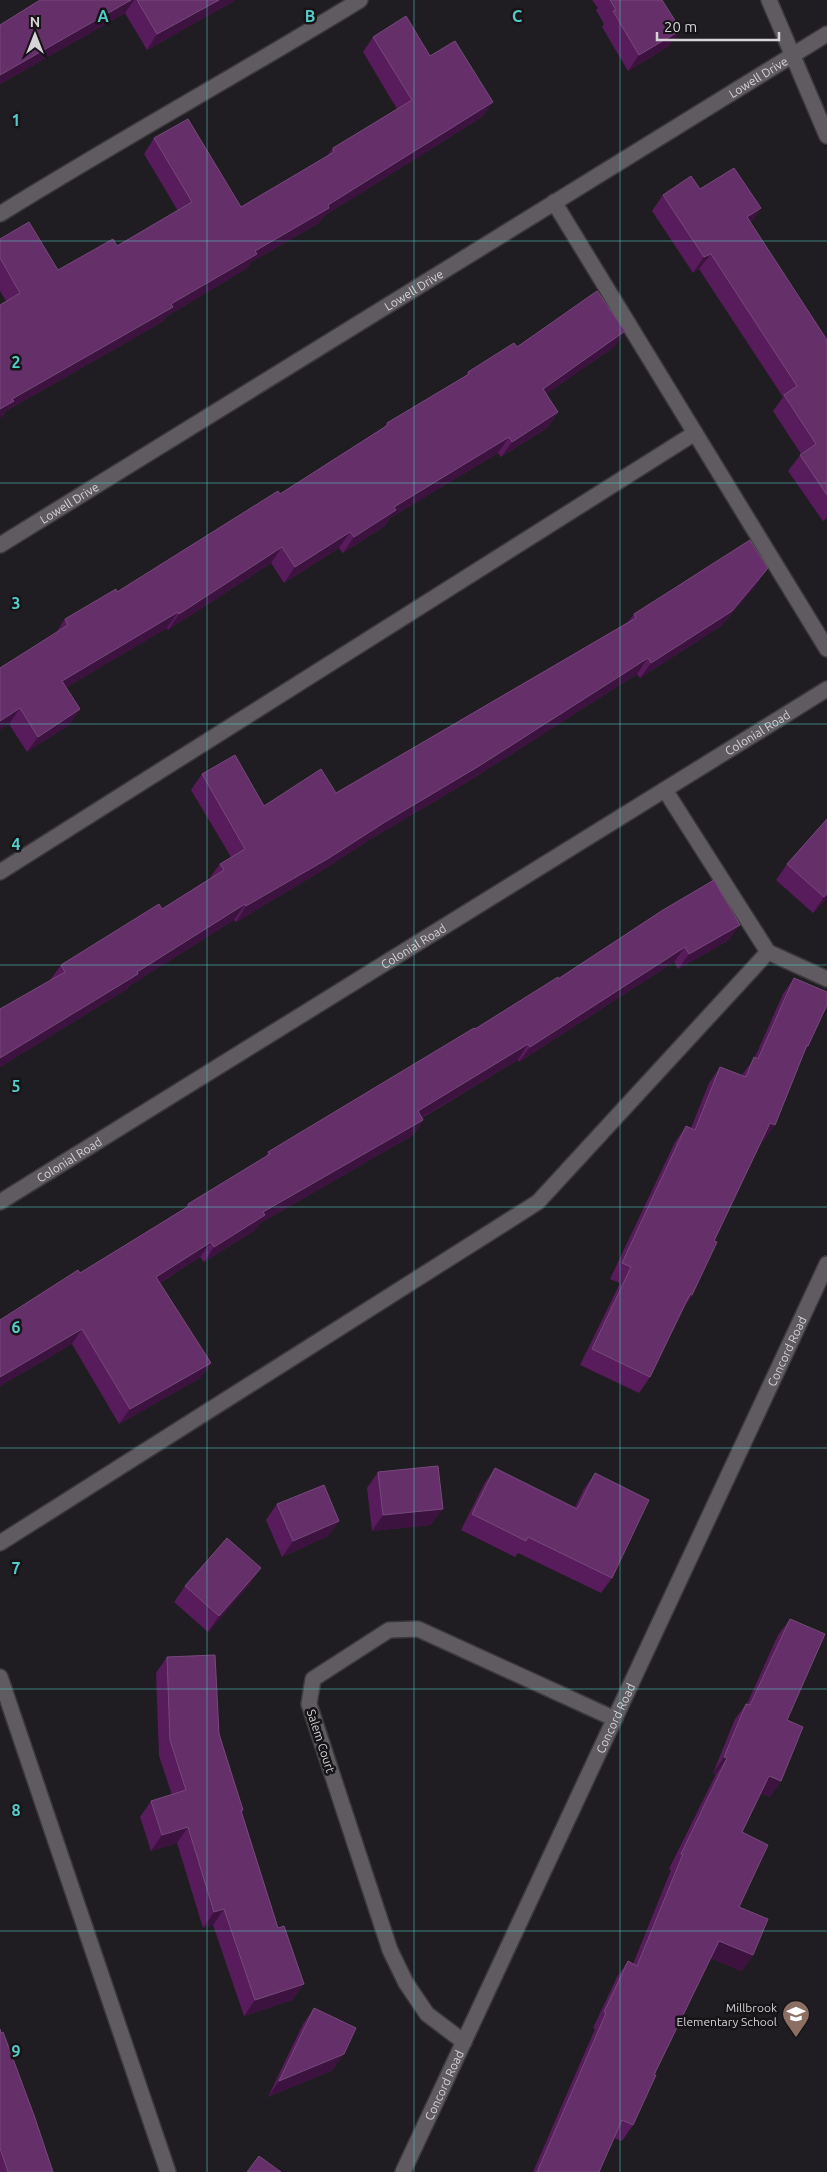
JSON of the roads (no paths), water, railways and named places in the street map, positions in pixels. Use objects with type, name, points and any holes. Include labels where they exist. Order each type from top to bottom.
[{"type":"street","points":[[0,214],[95,155],[272,54],[360,0]]},
{"type":"street","points":[[769,0],[827,136]]},
{"type":"street","name":"Lowell Drive","points":[[0,545],[827,34]]},
{"type":"street","points":[[554,202],[827,649]]},
{"type":"street","points":[[0,872],[695,433]]},
{"type":"street","name":"Colonial Road","points":[[0,1202],[827,689]]},
{"type":"street","points":[[665,790],[768,952],[827,979]]},
{"type":"street","points":[[0,1543],[538,1202],[768,952]]},
{"type":"street","name":"Concord Road","points":[[403,2172],[827,1264]]},
{"type":"street","name":"Salem Court","points":[[464,2042],[427,2014],[406,1983],[390,1950],[309,1704],[313,1680],[389,1630],[418,1629],[615,1719]]},
{"type":"street","points":[[0,1678],[168,2172]]},
{"type":"place","name":"Millbrook Elementary School","points":[[796,2038]]}]
